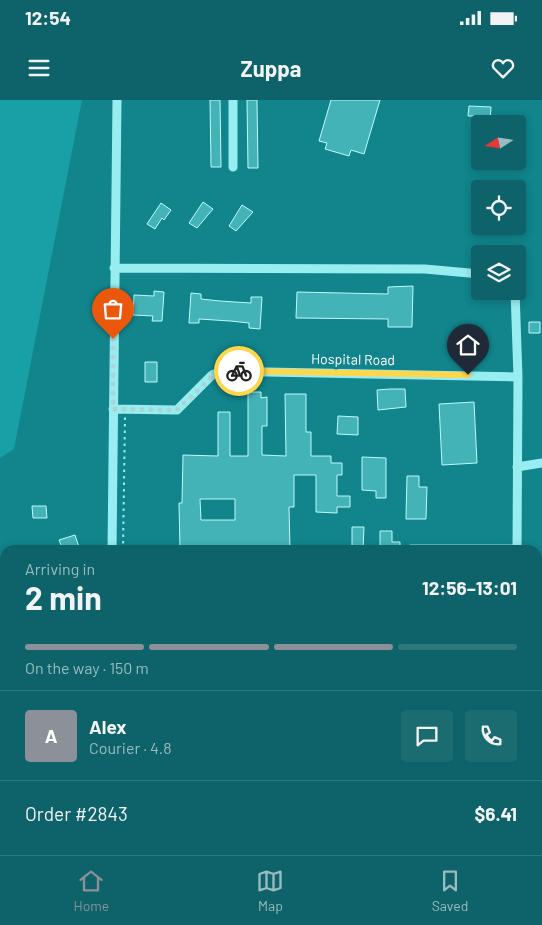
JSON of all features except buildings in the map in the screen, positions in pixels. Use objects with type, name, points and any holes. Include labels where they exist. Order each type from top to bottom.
[{"type":"street","points":[[112,545],[117,100]]},
{"type":"street","points":[[233,100],[233,167]]},
{"type":"street","points":[[114,268],[425,269],[471,273]]},
{"type":"street","points":[[515,300],[518,377],[517,545]]},
{"type":"street","name":"Hospital Road","points":[[113,409],[177,410],[212,375],[222,371],[518,377]]},
{"type":"street","points":[[517,467],[542,463]]},
{"type":"path","points":[[123,545],[125,410]]},
{"type":"shaded area","points":[[0,100],[82,100],[14,449],[0,458]]},
{"type":"way so far","points":[[113,339],[113,409],[177,410],[212,375],[222,371],[239,371]]},
{"type":"route","points":[[239,371],[468,375]]}]
